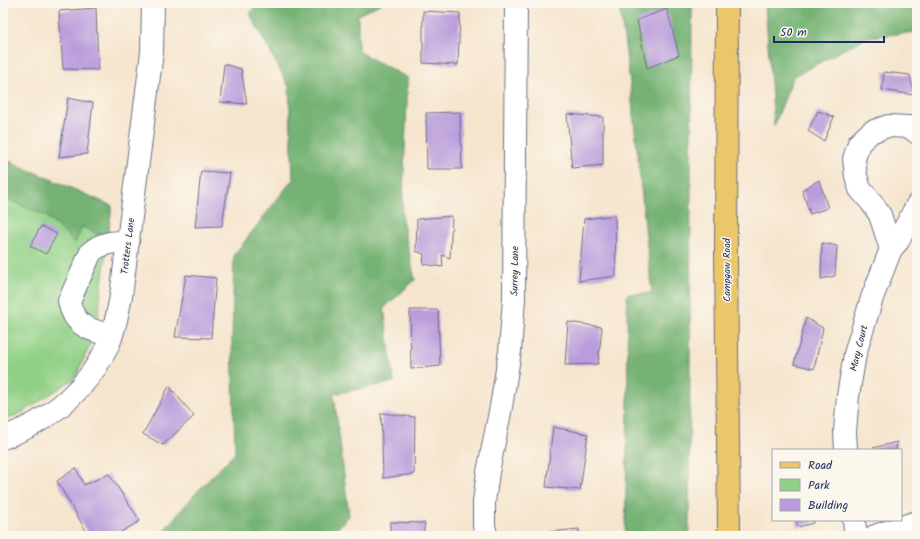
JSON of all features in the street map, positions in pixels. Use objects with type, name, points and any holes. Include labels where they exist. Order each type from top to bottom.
[{"type":"main road","name":"Campgaw Road","points":[[728,3],[726,255],[730,534]]},
{"type":"street","name":"Trotters Lane","points":[[3,438],[38,422],[60,408],[79,390],[95,369],[108,344],[116,322],[121,296],[152,52],[153,3]]},
{"type":"street","name":"Surrey Lane","points":[[486,536],[484,525],[484,502],[510,351],[514,299],[516,3]]},
{"type":"street","points":[[891,249],[880,215],[860,189],[856,176],[854,159],[859,143],[872,132],[888,126],[910,127],[917,133]]},
{"type":"street","name":"Mary Court","points":[[846,449],[848,396],[855,354],[872,298],[891,249],[898,241],[917,206]]},
{"type":"street","points":[[111,336],[86,328],[77,320],[71,309],[69,301],[91,252],[96,247],[110,242],[128,242]]},
{"type":"street","points":[[854,521],[856,536]]},
{"type":"street","points":[[875,536],[917,522]]},
{"type":"green space","points":[[257,3],[382,3],[358,15],[358,51],[408,78],[402,219],[415,280],[384,308],[394,382],[334,394],[349,516],[330,536],[159,536],[196,493],[235,453],[232,341],[234,255],[293,179],[289,87],[250,14]]},
{"type":"green space","points":[[619,3],[692,3],[689,536],[625,536],[628,402],[627,294],[652,293],[630,82]]},
{"type":"green space","points":[[765,3],[917,3],[917,32],[867,37],[793,77],[774,126]]},
{"type":"green space","points":[[3,121],[4,159],[112,206],[96,332],[75,378],[23,412],[3,420]]},
{"type":"green space","points":[[3,121],[4,159],[112,206],[107,238],[82,227],[75,243],[46,216],[3,197]]},
{"type":"building","points":[[96,8],[98,70],[63,69],[59,11]]},
{"type":"building","points":[[667,9],[679,55],[647,68],[637,20]]},
{"type":"building","points":[[423,11],[460,13],[458,65],[423,63]]},
{"type":"building","points":[[224,64],[241,69],[247,104],[220,102]]},
{"type":"building","points":[[884,72],[910,75],[914,95],[882,90]]},
{"type":"building","points":[[68,98],[93,103],[87,154],[59,157]]},
{"type":"building","points":[[818,111],[834,117],[824,141],[808,131]]},
{"type":"building","points":[[460,112],[462,169],[427,169],[426,113]]},
{"type":"building","points":[[567,114],[603,117],[603,165],[572,168]]},
{"type":"building","points":[[201,171],[230,173],[222,226],[195,227]]},
{"type":"building","points":[[819,180],[828,208],[810,214],[802,190]]},
{"type":"building","points":[[615,215],[616,276],[579,281],[584,219]]},
{"type":"building","points":[[452,216],[450,258],[442,255],[443,267],[423,264],[424,254],[416,251],[417,219]]},
{"type":"building","points":[[41,226],[57,234],[46,254],[30,246]]},
{"type":"building","points":[[822,243],[837,246],[835,276],[821,279]]},
{"type":"building","points":[[186,275],[216,278],[211,338],[175,337]]},
{"type":"building","points":[[410,310],[438,310],[440,366],[411,369]]},
{"type":"building","points":[[806,318],[823,328],[814,369],[794,364]]},
{"type":"building","points":[[568,322],[602,327],[598,364],[565,365]]},
{"type":"building","points":[[169,386],[194,416],[163,445],[143,434]]},
{"type":"building","points":[[381,413],[415,417],[414,474],[383,478]]},
{"type":"building","points":[[553,427],[588,434],[580,490],[546,487]]},
{"type":"building","points":[[897,442],[896,449],[873,448]]},
{"type":"building","points":[[76,468],[84,485],[109,474],[140,521],[114,536],[89,536],[57,481]]},
{"type":"building","points":[[796,521],[813,521],[813,523],[798,527]]},
{"type":"building","points":[[390,522],[425,523],[423,536],[390,536]]},
{"type":"building","points":[[579,529],[579,536],[549,536],[549,532]]}]
